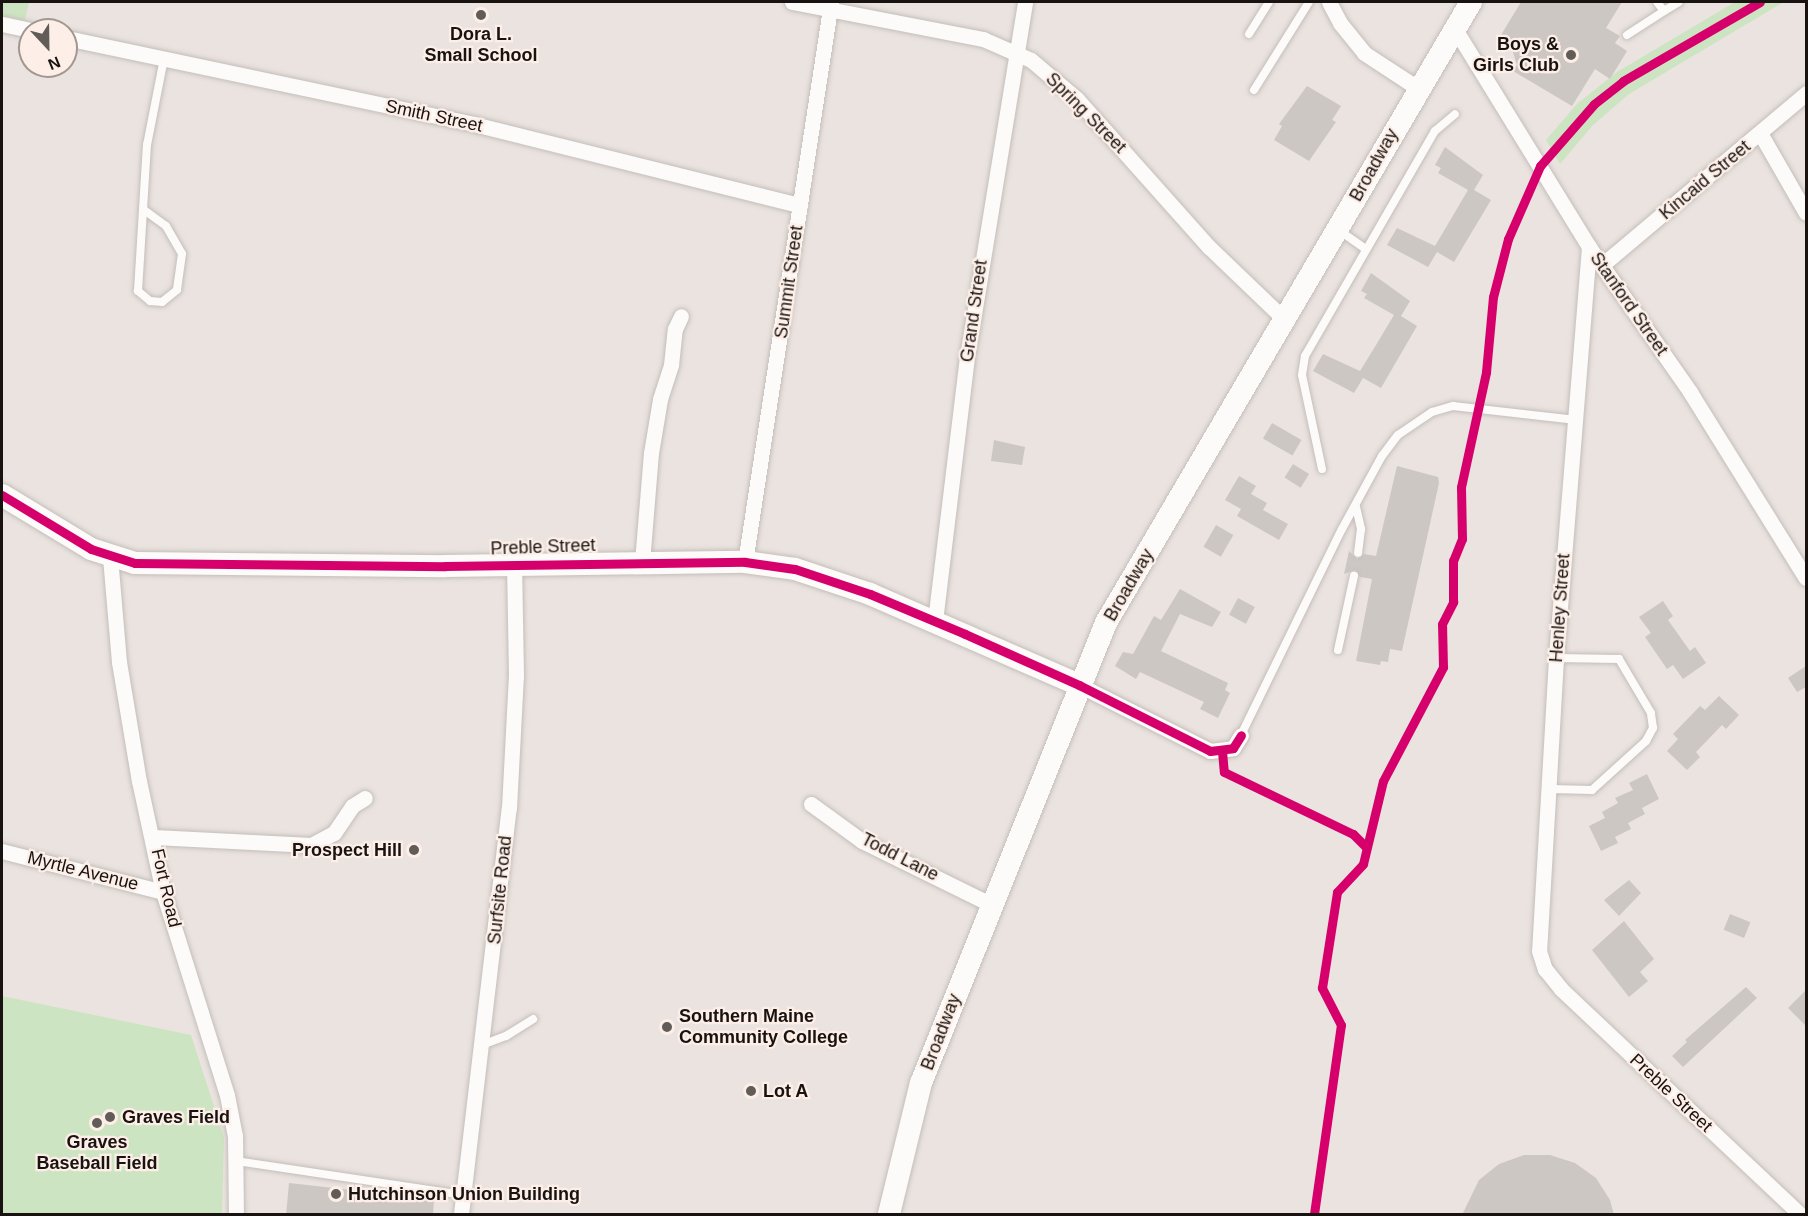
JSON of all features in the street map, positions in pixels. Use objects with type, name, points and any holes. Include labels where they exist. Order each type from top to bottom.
[{"type":"street","name":"Spring Street","points":[[792,2],[830,5],[983,39],[1017,51],[1077,99],[1209,247],[1285,320]]},
{"type":"street","name":"Grand Street","points":[[935,621],[970,334],[1025,2]]},
{"type":"street","points":[[1329,2],[1340,23],[1364,53],[1419,89]]},
{"type":"street","name":"Broadway","points":[[889,1215],[921,1083],[1079,685],[1107,621],[1471,2]]},
{"type":"street","name":"Summit Street","points":[[745,562],[830,5]]},
{"type":"street","points":[[2,24],[18,27]]},
{"type":"street","name":"Stanford Street","points":[[1455,29],[1589,247],[1690,392],[1806,578]]},
{"type":"street","name":"Smith Street","points":[[78,40],[474,124],[800,205]]},
{"type":"street","name":"Kincaid Street","points":[[1602,265],[1806,93]]},
{"type":"street","points":[[1760,133],[1806,213]]},
{"type":"street","name":"Henley Street","points":[[1545,969],[1539,951],[1539,919],[1550,789],[1556,658],[1589,247]]},
{"type":"street","points":[[642,562],[651,453],[660,399],[671,365],[675,329],[681,316]]},
{"type":"street","name":"Preble Street","points":[[2,495],[50,527],[110,558],[170,563],[514,565],[745,562],[823,576],[935,621],[1079,685]]},
{"type":"street","name":"Fort Road","points":[[110,558],[119,662],[139,781],[154,837],[164,892],[227,1095],[236,1161],[236,1215]]},
{"type":"street","name":"Surfsite Road","points":[[461,1215],[483,1045],[513,753],[514,565]]},
{"type":"street","points":[[1079,685],[1210,751],[1233,748],[1241,735]]},
{"type":"street","points":[[154,837],[311,845],[334,833],[352,806],[365,798]]},
{"type":"street","name":"Todd Lane","points":[[811,804],[862,841],[992,905]]},
{"type":"street","name":"Myrtle Avenue","points":[[2,851],[164,892]]},
{"type":"street","name":"Preble Street","points":[[1545,969],[1584,1013],[1800,1215]]},
{"type":"lane","points":[[1249,34],[1269,2]]},
{"type":"lane","points":[[1254,90],[1309,2]]},
{"type":"lane","points":[[1657,2],[1664,11]]},
{"type":"lane","points":[[1627,35],[1679,2]]},
{"type":"lane","points":[[144,210],[170,231],[182,254],[177,290],[162,302],[150,301],[138,291],[147,145],[164,58]]},
{"type":"lane","points":[[1322,469],[1302,375],[1305,356],[1435,131],[1455,114]]},
{"type":"lane","points":[[1338,230],[1366,249]]},
{"type":"lane","points":[[1241,735],[1382,456],[1398,435],[1432,412],[1453,406],[1576,420]]},
{"type":"lane","points":[[1356,507],[1361,529],[1358,553]]},
{"type":"lane","points":[[1338,650],[1354,576]]},
{"type":"lane","points":[[1550,789],[1592,790],[1646,741],[1653,728],[1651,713],[1619,659],[1556,658]]},
{"type":"lane","points":[[483,1045],[506,1036],[533,1019]]},
{"type":"lane","points":[[236,1161],[463,1195]]},
{"type":"green space","points":[[2,2],[29,2],[25,18],[2,16]]},
{"type":"green space","points":[[1735,2],[1784,2],[1629,94],[1593,125],[1560,164],[1546,140],[1577,104],[1617,72]]},
{"type":"green space","name":"Graves Baseball Field","points":[[2,996],[191,1035],[224,1137],[222,1214],[2,1214]]},
{"type":"building","name":"Boys & Girls Club","points":[[1521,2],[1622,2],[1606,28],[1620,36],[1615,43],[1627,51],[1610,79],[1595,69],[1572,106],[1513,71],[1517,65],[1512,49],[1498,40]]},
{"type":"building","points":[[1307,86],[1341,106],[1332,120],[1336,122],[1309,161],[1274,140],[1282,126],[1279,124]]},
{"type":"building","points":[[1445,147],[1483,175],[1474,190],[1491,200],[1454,262],[1437,252],[1428,267],[1387,245],[1397,228],[1435,246],[1468,190],[1438,173],[1441,168],[1435,165]]},
{"type":"building","points":[[1371,273],[1410,301],[1401,316],[1417,326],[1381,388],[1363,378],[1354,393],[1313,371],[1323,354],[1360,371],[1394,315],[1364,298],[1367,294],[1361,291]]},
{"type":"building","points":[[1272,423],[1301,440],[1292,456],[1263,439]]},
{"type":"building","points":[[994,440],[1025,447],[1022,465],[991,461]]},
{"type":"building","points":[[1293,464],[1309,474],[1301,488],[1285,478]]},
{"type":"building","points":[[1397,466],[1438,477],[1439,483],[1402,651],[1390,649],[1388,662],[1381,661],[1380,665],[1356,661],[1372,579],[1360,577],[1355,570],[1344,574],[1349,551],[1357,559],[1364,554],[1376,556]]},
{"type":"building","points":[[1239,476],[1256,486],[1251,494],[1267,503],[1263,510],[1288,524],[1279,540],[1237,516],[1241,509],[1225,500]]},
{"type":"building","points":[[1216,525],[1233,535],[1221,557],[1204,547]]},
{"type":"building","points":[[1180,589],[1221,612],[1212,627],[1180,614],[1161,651],[1228,683],[1225,690],[1230,693],[1218,718],[1200,709],[1204,702],[1140,672],[1136,679],[1115,666],[1123,652],[1133,654],[1154,616],[1161,620]]},
{"type":"building","points":[[1238,598],[1255,607],[1246,624],[1229,615]]},
{"type":"building","points":[[1663,601],[1673,616],[1668,620],[1690,651],[1695,647],[1706,663],[1683,679],[1673,665],[1667,669],[1645,637],[1651,633],[1639,617]]},
{"type":"building","points":[[1806,666],[1806,687],[1797,692],[1788,678]]},
{"type":"building","points":[[1719,696],[1739,715],[1726,729],[1722,725],[1696,752],[1700,757],[1687,770],[1667,751],[1678,739],[1673,734],[1700,706],[1705,710]]},
{"type":"building","points":[[1647,774],[1659,799],[1642,808],[1645,814],[1628,823],[1631,829],[1615,837],[1618,843],[1601,851],[1589,826],[1605,818],[1602,812],[1618,803],[1615,798],[1633,790],[1629,783]]},
{"type":"building","points":[[1629,880],[1641,893],[1619,916],[1604,900]]},
{"type":"building","points":[[1730,914],[1750,922],[1744,938],[1724,930]]},
{"type":"building","points":[[1624,921],[1654,959],[1640,972],[1648,981],[1629,997],[1592,950]]},
{"type":"building","points":[[1746,987],[1757,998],[1683,1067],[1672,1056],[1687,1042],[1685,1040]]},
{"type":"building","points":[[1806,990],[1806,1026],[1788,1008]]},
{"type":"building","points":[[1524,1155],[1550,1155],[1575,1163],[1596,1178],[1610,1200],[1614,1215],[1462,1215],[1479,1180],[1499,1164]]},
{"type":"building","name":"Hutchinson Union Building","points":[[289,1183],[434,1199],[433,1215],[286,1215]]},
{"type":"cycle path","points":[[1314,1214],[1341,1025],[1322,988],[1337,892],[1363,864],[1383,781],[1443,667],[1442,624],[1453,602],[1453,561],[1462,539],[1461,487],[1486,372],[1493,297],[1508,239],[1540,166],[1594,104],[1623,81],[1760,2]]},
{"type":"cycle path","points":[[2,495],[91,549],[135,563],[445,566],[745,562],[795,569],[870,594],[965,634],[1079,685],[1210,751],[1233,748],[1241,735]]},
{"type":"cycle path","points":[[1222,751],[1224,772],[1353,834],[1366,847]]},
{"type":"place","name":"Dora L. Small School","points":[[481,15]]},
{"type":"place","name":"Boys & Girls Club","points":[[1571,55]]},
{"type":"place","name":"Prospect Hill","points":[[414,850]]},
{"type":"place","name":"Southern Maine Community College","points":[[667,1027]]},
{"type":"place","name":"Lot A","points":[[751,1091]]},
{"type":"place","name":"Graves Field","points":[[110,1117]]},
{"type":"place","name":"Graves Baseball Field","points":[[97,1123]]},
{"type":"place","name":"Hutchinson Union Building","points":[[336,1194]]}]
